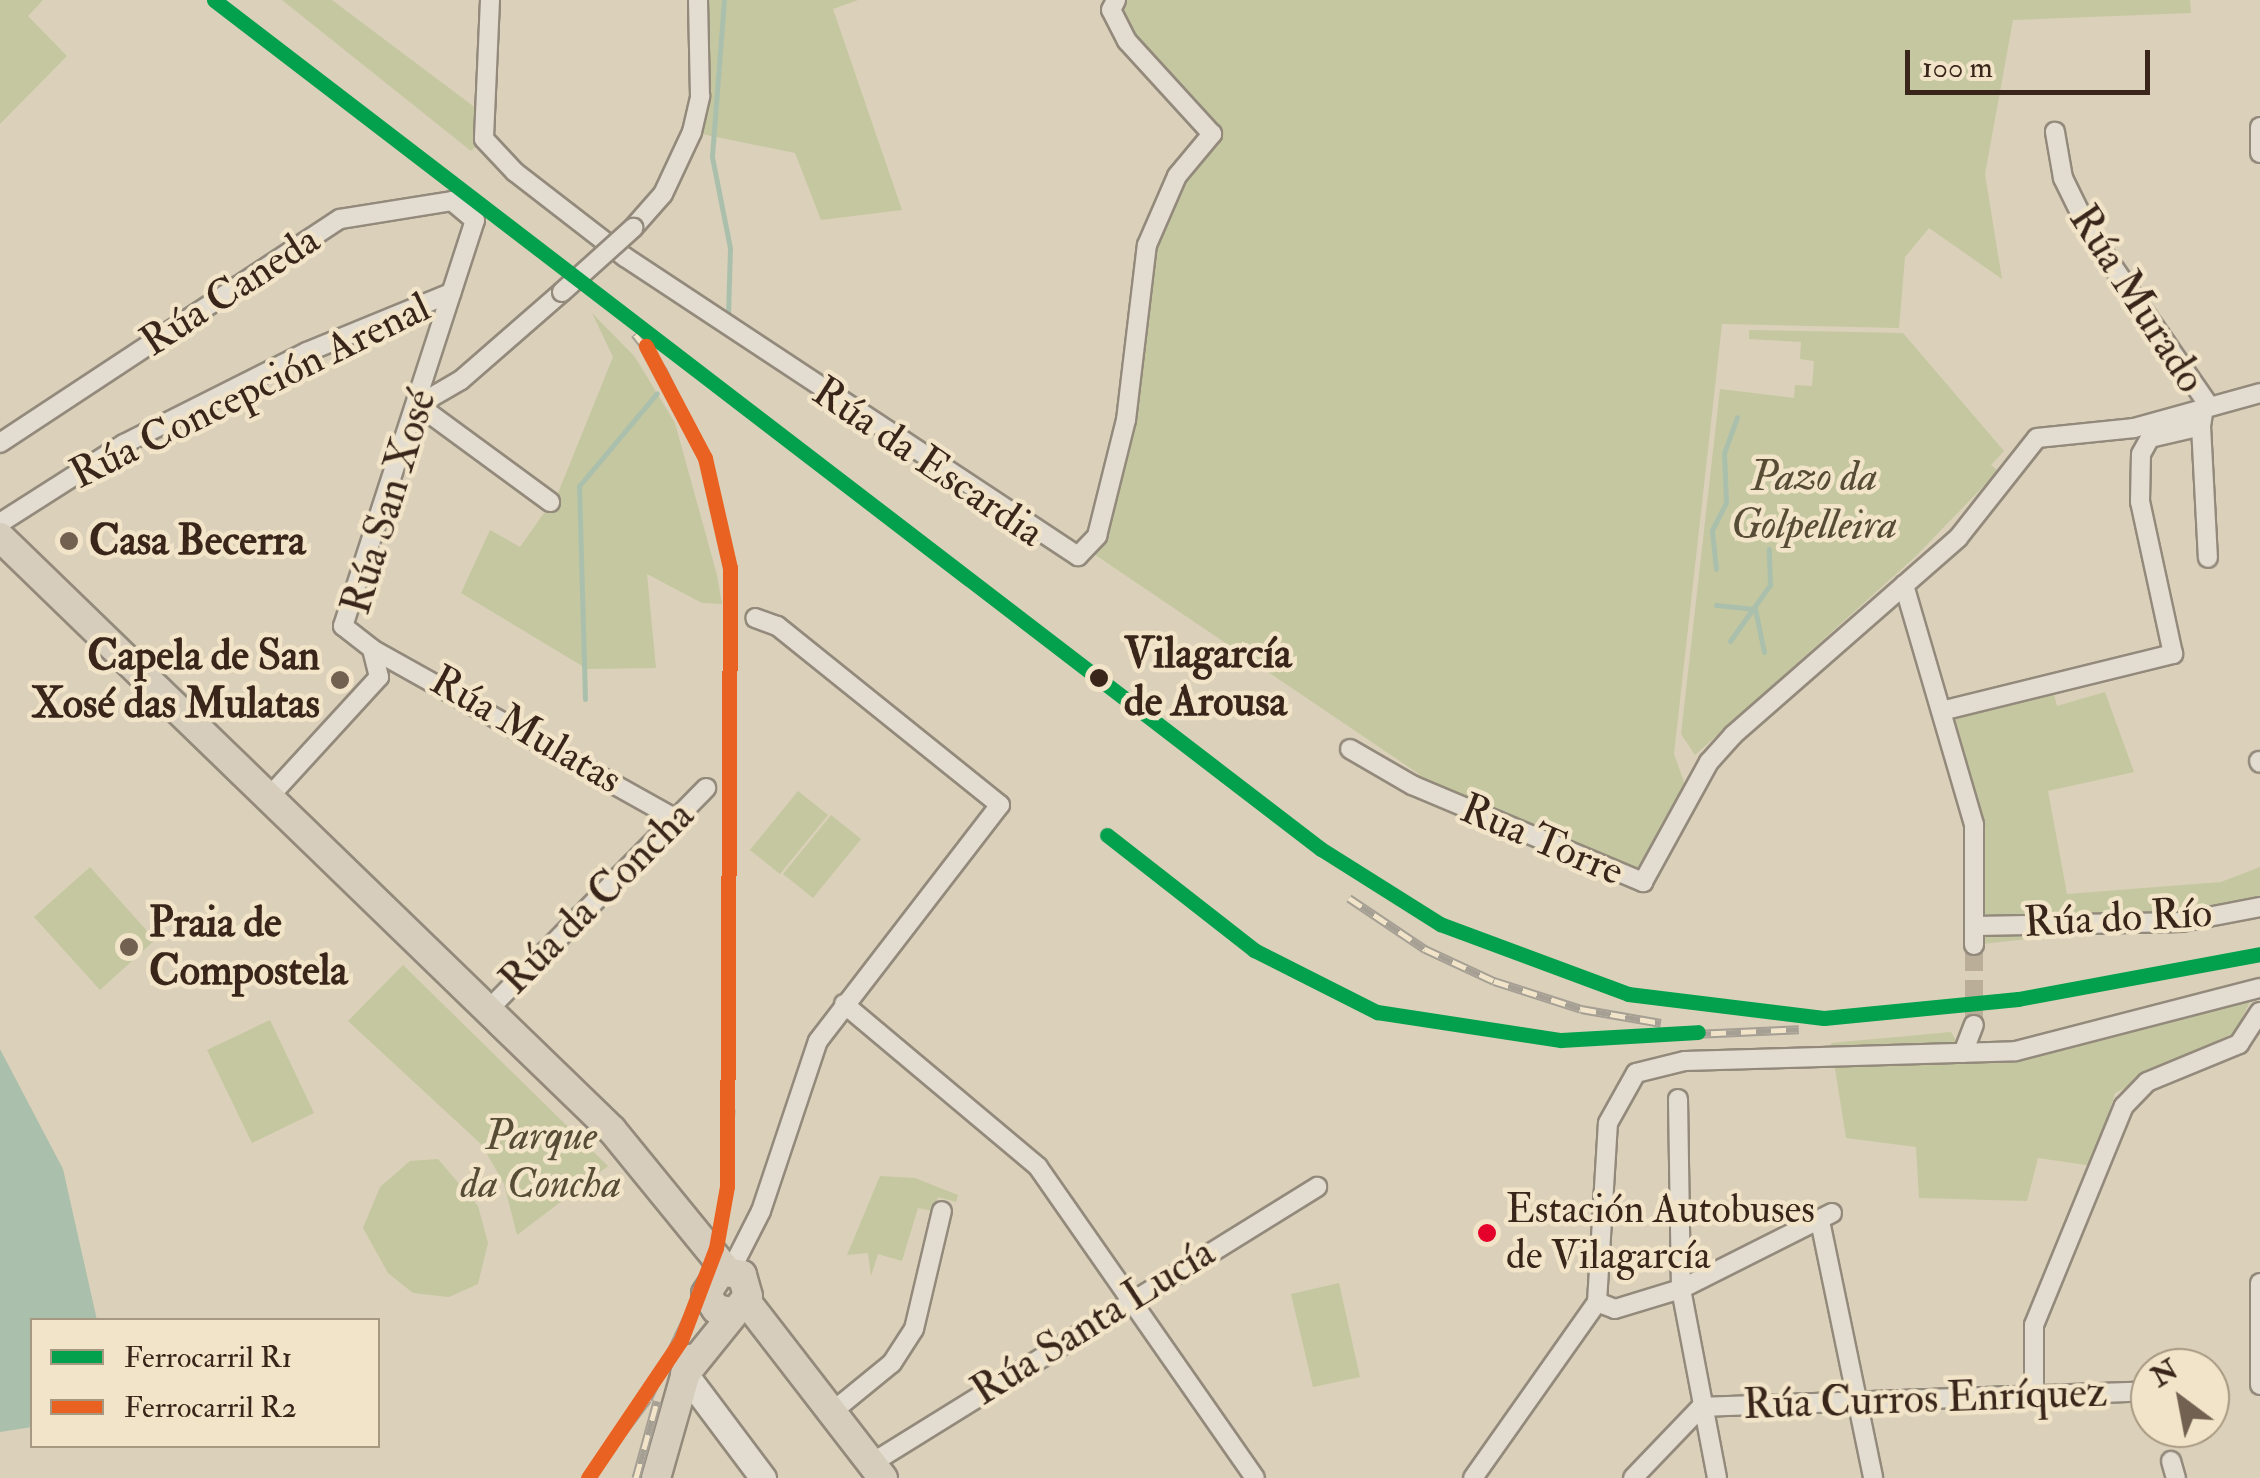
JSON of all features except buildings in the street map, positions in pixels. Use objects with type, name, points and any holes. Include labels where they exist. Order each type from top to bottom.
[{"type":"main road","points":[[0,536],[625,1143],[691,1225],[729,1288],[877,1470]]},
{"type":"main road","points":[[656,1478],[685,1374],[729,1288]]},
{"type":"street","name":"Rúa da Escardia","points":[[490,0],[484,139],[515,172],[673,290],[1078,556],[1098,536],[1126,420],[1152,232],[1176,176],[1212,134],[1127,41],[1111,10],[1116,0]]},
{"type":"street","points":[[550,502],[418,405],[461,380],[632,228],[663,194],[692,132],[700,96],[698,0]]},
{"type":"street","points":[[2260,126],[2260,153]]},
{"type":"street","name":"Rúa Murado","points":[[2054,132],[2063,178],[2090,236],[2198,385],[2203,417]]},
{"type":"street","name":"Rúa Caneda","points":[[0,443],[340,219],[452,201],[475,220]]},
{"type":"street","name":"Rúa San Xosé","points":[[270,796],[375,687],[380,668],[372,649],[343,626],[475,220]]},
{"type":"street","name":"Rúa Concepción Arenal","points":[[0,523],[124,444],[308,352],[451,294]]},
{"type":"street","points":[[2203,417],[2037,438],[1958,538],[1904,585],[1944,710],[2173,654],[2140,502],[2141,454],[2150,438],[2203,417],[2260,392]]},
{"type":"street","points":[[2203,417],[2208,558]]},
{"type":"street","name":"Rua Torre","points":[[1350,749],[1446,800],[1643,882],[1709,762],[1733,735],[1904,585]]},
{"type":"street","points":[[729,1288],[753,1230],[803,1074],[844,1004],[1000,804],[777,626],[755,618]]},
{"type":"street","name":"Rúa Mulatas","points":[[372,649],[676,819]]},
{"type":"street","name":"Rúa do Río","points":[[1944,710],[1974,825],[1975,936],[2182,922],[2260,908]]},
{"type":"street","name":"Rúa da Concha","points":[[489,1009],[706,788]]},
{"type":"street","points":[[1473,1478],[1597,1302],[1608,1123],[1636,1072],[1685,1060],[2016,1051],[2260,988]]},
{"type":"street","points":[[844,1004],[1024,1153],[1133,1296],[1255,1478]]},
{"type":"street","points":[[2034,1396],[2034,1325],[2124,1106],[2148,1082],[2238,1044],[2260,1012]]},
{"type":"street","points":[[1963,1054],[1974,1026]]},
{"type":"street","points":[[1678,1099],[1681,1289],[1716,1478]]},
{"type":"street","name":"Rúa Santa Lucía","points":[[877,1470],[1133,1296],[1317,1187]]},
{"type":"street","points":[[832,1412],[892,1362],[914,1329],[942,1210]]},
{"type":"street","points":[[1597,1302],[1615,1309],[1681,1289],[1826,1218],[1863,1404],[1873,1478]]},
{"type":"street","points":[[2260,1283],[2260,1385]]},
{"type":"street","points":[[685,1374],[764,1478]]},
{"type":"street","name":"Rúa Curros Enríquez","points":[[1702,1407],[1863,1404],[2130,1391]]},
{"type":"street","points":[[1634,1478],[1702,1407]]},
{"type":"green space","points":[[0,0],[43,0],[28,16],[67,56],[0,124]]},
{"type":"green space","points":[[282,0],[332,0],[485,115],[484,139],[471,151]]},
{"type":"green space","points":[[698,0],[858,0],[833,9],[902,210],[821,220],[795,153],[692,132]]},
{"type":"green space","points":[[1116,0],[2190,0],[2191,13],[2013,20],[1985,174],[2002,279],[1929,228],[1905,257],[1899,328],[1722,324],[1674,754],[1689,796],[1652,877],[1412,785],[1419,774],[1088,550],[1097,536],[1161,205],[1211,134],[1127,41]]},
{"type":"green space","points":[[592,313],[635,357],[675,423],[717,575],[722,604],[702,603],[647,574],[656,668],[587,669],[461,593],[490,530],[520,547],[558,493],[613,357]]},
{"type":"green space","name":"Pazo da Golpelleira","points":[[1749,330],[1903,333],[2004,451],[1991,465],[1998,471],[1916,556],[1695,755],[1681,734],[1720,389],[1794,398],[1795,385],[1812,386],[1814,361],[1800,359],[1801,342],[1749,339]]},
{"type":"green space","points":[[2051,683],[2057,706],[2105,692],[2134,772],[2048,791],[2067,894],[2221,882],[2260,867],[2260,913],[1974,945],[1974,825],[1945,710]]},
{"type":"green space","points":[[798,791],[828,815],[780,874],[750,850]]},
{"type":"green space","points":[[831,815],[861,839],[813,898],[783,874]]},
{"type":"green space","points":[[90,867],[155,940],[100,990],[34,917]]},
{"type":"green space","name":"Parque da Concha","points":[[403,965],[608,1166],[517,1235],[504,1184],[482,1145],[348,1021]]},
{"type":"green space","points":[[2257,988],[2235,1032],[2115,1093],[2093,1166],[2038,1158],[2027,1201],[1919,1198],[1916,1147],[1846,1138],[1831,1043],[1951,1032],[1963,1053],[1981,1053]]},
{"type":"green space","points":[[270,1020],[314,1113],[252,1143],[207,1050]]},
{"type":"green space","points":[[438,1159],[478,1206],[488,1243],[478,1284],[449,1297],[413,1293],[388,1273],[363,1228],[380,1187],[410,1161]]},
{"type":"green space","points":[[880,1176],[915,1178],[958,1195],[956,1202],[938,1197],[933,1211],[918,1208],[902,1261],[878,1254],[871,1276],[868,1253],[847,1255]]},
{"type":"green space","points":[[1339,1283],[1360,1377],[1313,1387],[1291,1294]]},
{"type":"shaded area","points":[[0,1049],[63,1169],[97,1318],[30,1318],[30,1427],[0,1432]]},
{"type":"waterway","points":[[724,0],[712,157],[730,248],[728,314]]},
{"type":"waterway","points":[[585,699],[579,486],[657,393]]},
{"type":"waterway","points":[[1716,569],[1712,530],[1726,502],[1724,453],[1737,417]]},
{"type":"waterway","points":[[1730,641],[1770,585],[1769,549]]},
{"type":"waterway","points":[[1716,605],[1755,609],[1764,652]]},
{"type":"tunnel","points":[[1974,945],[1974,1025]]},
{"type":"railway","points":[[214,0],[1321,849],[1440,924],[1628,994],[1824,1018],[2018,999],[2260,954]]},
{"type":"railway","points":[[588,1478],[648,1399],[709,1271],[725,1207],[731,1109],[730,568],[705,458],[663,370],[635,334]]},
{"type":"railway","points":[[1107,835],[1254,950],[1377,1012],[1561,1040],[1799,1029]]},
{"type":"railway","points":[[1349,898],[1425,949],[1494,981],[1581,1009],[1661,1023]]},
{"type":"railway","points":[[636,1478],[657,1401]]},
{"type":"rail line","name":"R1","points":[[214,0],[1321,849],[1440,924],[1628,994],[1824,1018],[2018,999],[2260,954]]},
{"type":"rail line","name":"R2","points":[[588,1478],[681,1340],[716,1248],[727,1186],[730,568],[705,458],[646,346]]},
{"type":"rail line","name":"R1","points":[[1107,835],[1254,950],[1377,1012],[1561,1040],[1698,1032]]},
{"type":"place","name":"Casa Becerra","points":[[69,541]]},
{"type":"place","name":"Vilagarcía de Arousa","points":[[1099,678]]},
{"type":"place","name":"Capela de San Xosé das Mulatas","points":[[340,680]]},
{"type":"place","name":"Praia de Compostela","points":[[129,947]]},
{"type":"place","name":"Estación Autobuses de Vilagarcía","points":[[1487,1233]]}]
